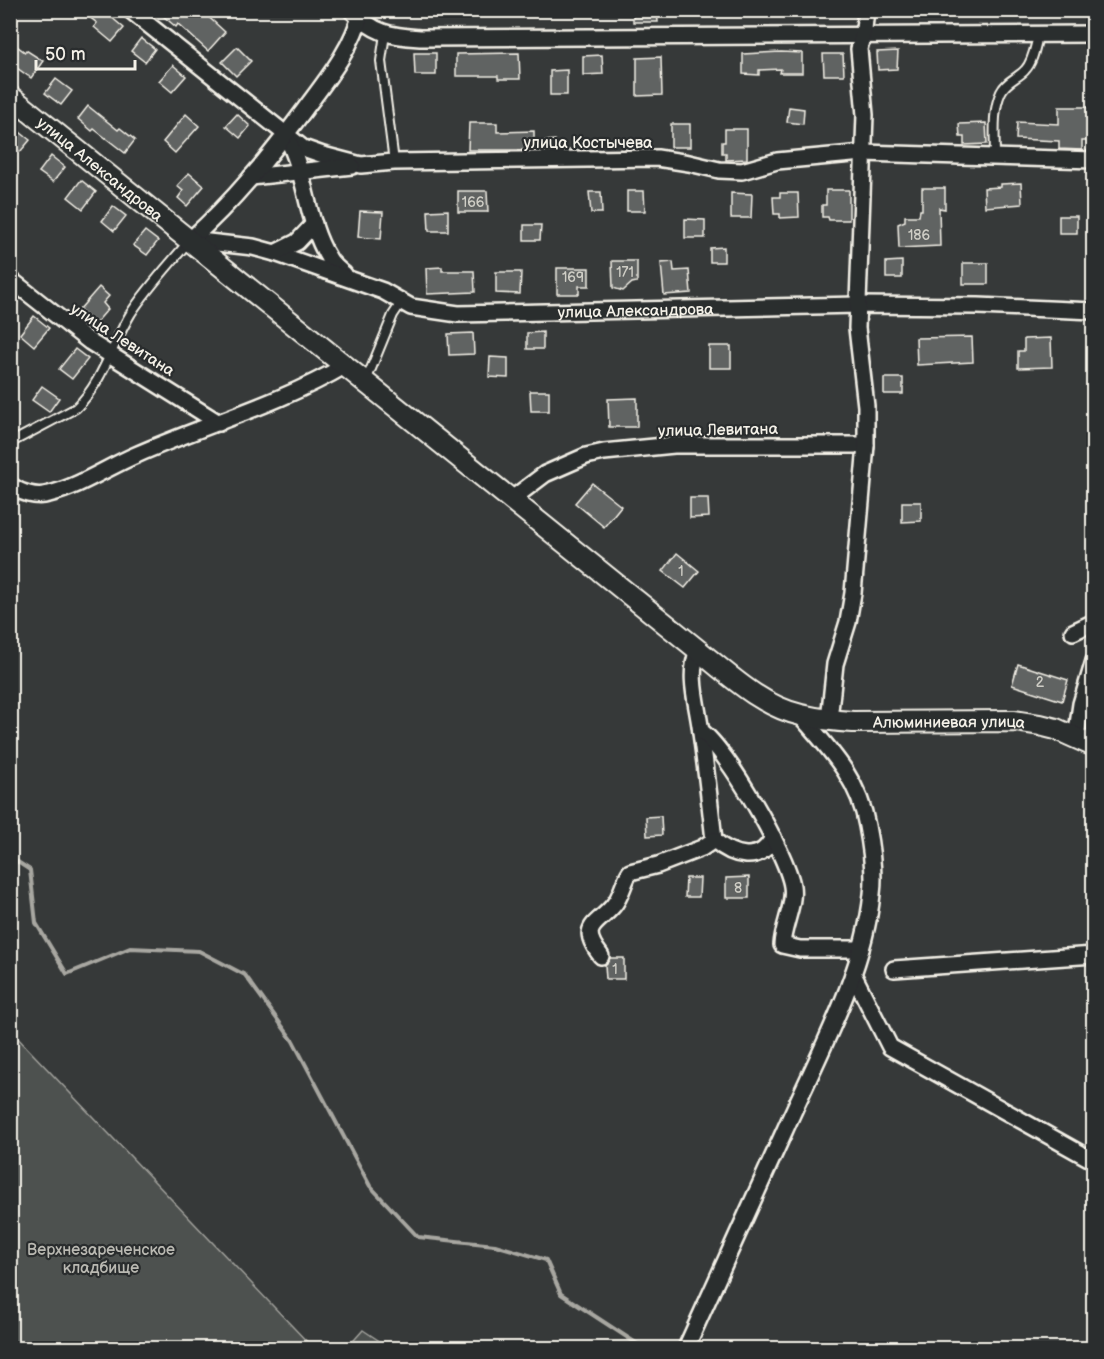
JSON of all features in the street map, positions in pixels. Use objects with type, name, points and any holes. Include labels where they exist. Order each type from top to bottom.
[{"type":"street","name":"улица Костычева","points":[[130,10],[285,136],[303,148],[361,165],[394,162],[657,159],[719,170],[742,171],[777,161],[863,153],[1094,160]]},
{"type":"street","points":[[829,720],[835,664],[848,622],[853,593],[866,445],[863,371],[857,341],[865,115],[859,49],[866,10]]},
{"type":"street","points":[[190,240],[228,204],[285,136],[347,50],[358,13]]},
{"type":"street","points":[[358,13],[372,28],[385,34],[420,38],[1094,34]]},
{"type":"street","name":"улица Александрова","points":[[10,96],[346,364],[698,650],[748,689],[775,705],[800,715]]},
{"type":"street","points":[[285,136],[302,172],[314,224],[328,258],[346,277]]},
{"type":"street","points":[[251,177],[361,165]]},
{"type":"street","points":[[275,253],[297,242],[314,224]]},
{"type":"street","name":"улица Александрова","points":[[190,240],[253,247],[275,253],[383,291],[401,303],[424,311],[458,314],[858,305],[978,306],[1094,311]]},
{"type":"street","name":"улица Левитана","points":[[10,279],[68,326],[110,356],[200,409],[219,423]]},
{"type":"street","points":[[10,485],[31,495],[47,495],[137,454],[219,423],[310,384],[346,364]]},
{"type":"street","name":"улица Левитана","points":[[512,499],[545,474],[586,456],[604,452],[674,445],[866,445]]},
{"type":"street","points":[[1072,632],[1094,622]]},
{"type":"street","points":[[698,650],[693,668],[693,681],[714,840],[720,846],[738,854],[752,855],[764,851],[772,837]]},
{"type":"street","points":[[1085,742],[1081,704],[1094,661]]},
{"type":"street","points":[[686,1348],[830,1029],[853,974],[867,928],[873,892],[867,825],[858,793],[838,757],[800,715]]},
{"type":"street","name":"Алюминиевая улица","points":[[800,715],[853,722],[1015,721],[1040,724],[1085,742]]},
{"type":"street","points":[[701,731],[726,758],[786,865],[792,885],[792,896],[782,945],[800,949],[861,949]]},
{"type":"street","points":[[601,956],[591,941],[590,932],[593,924],[614,906],[630,872],[658,865],[702,848],[714,840]]},
{"type":"street","points":[[894,969],[1094,954]]},
{"type":"street","points":[[853,974],[890,1047],[1094,1161]]},
{"type":"lane","points":[[385,34],[381,61],[394,162]]},
{"type":"lane","points":[[995,157],[996,108],[1001,91],[1008,82],[1023,73],[1029,66],[1038,36]]},
{"type":"lane","points":[[10,443],[76,408],[82,402],[110,356],[132,312],[190,240]]},
{"type":"lane","points":[[366,381],[393,315],[401,303]]},
{"type":"green space","name":"Верхнезареченское кладбище","points":[[11,1031],[313,1348],[11,1348]]},
{"type":"green space","points":[[363,1330],[390,1348],[347,1348]]},
{"type":"building","points":[[80,10],[103,10],[124,28],[112,42],[94,27],[97,23]]},
{"type":"building","points":[[156,10],[201,10],[225,32],[208,51],[178,24],[176,27]]},
{"type":"building","points":[[633,10],[657,10],[658,22],[633,22]]},
{"type":"building","points":[[141,38],[155,49],[145,62],[131,51]]},
{"type":"building","points":[[10,41],[43,61],[31,78],[10,63]]},
{"type":"building","points":[[237,47],[251,61],[236,76],[222,62]]},
{"type":"building","points":[[898,51],[897,69],[878,70],[877,52]]},
{"type":"building","points":[[414,53],[436,53],[436,75],[415,75]]},
{"type":"building","points":[[519,53],[520,79],[498,79],[498,76],[456,76],[456,54]]},
{"type":"building","points":[[802,53],[802,73],[780,73],[781,69],[759,70],[759,75],[743,74],[743,54]]},
{"type":"building","points":[[823,54],[843,54],[844,75],[824,75]]},
{"type":"building","points":[[602,55],[603,74],[583,75],[583,56]]},
{"type":"building","points":[[661,57],[662,95],[637,96],[637,58]]},
{"type":"building","points":[[173,65],[186,76],[172,92],[159,81]]},
{"type":"building","points":[[567,70],[567,95],[550,95],[550,71]]},
{"type":"building","points":[[56,79],[72,91],[61,105],[45,93]]},
{"type":"building","points":[[88,106],[118,130],[120,128],[135,140],[125,153],[78,119]]},
{"type":"building","points":[[789,107],[804,109],[803,124],[787,122]]},
{"type":"building","points":[[1059,107],[1094,107],[1094,141],[1082,141],[1082,150],[1059,149],[1059,141],[1016,139],[1017,122],[1059,124]]},
{"type":"building","points":[[186,114],[199,126],[175,153],[163,142]]},
{"type":"building","points":[[237,114],[250,126],[240,138],[226,126]]},
{"type":"building","points":[[469,123],[497,123],[497,132],[534,131],[534,142],[555,140],[555,150],[468,150]]},
{"type":"building","points":[[986,123],[987,144],[964,145],[964,137],[960,137],[959,124]]},
{"type":"building","points":[[671,124],[690,124],[690,147],[671,147]]},
{"type":"building","points":[[16,129],[30,140],[20,152],[10,144],[10,136]]},
{"type":"building","points":[[725,129],[747,129],[747,159],[726,160],[726,153],[722,153]]},
{"type":"building","points":[[51,156],[65,167],[53,182],[39,172]]},
{"type":"building","points":[[189,173],[204,186],[187,206],[178,198],[183,191],[177,186]]},
{"type":"building","points":[[81,180],[96,192],[83,209],[68,197]]},
{"type":"building","points":[[1021,183],[1022,204],[985,207],[984,188]]},
{"type":"building","points":[[922,188],[945,188],[945,209],[939,208],[940,246],[899,248],[898,224],[905,221],[905,216],[919,216],[922,210]]},
{"type":"building","points":[[826,190],[849,190],[849,220],[829,220],[828,217],[822,217],[822,205],[826,205]]},
{"type":"building","points":[[458,191],[487,191],[488,212],[458,212]]},
{"type":"building","points":[[627,191],[644,191],[645,211],[627,211]]},
{"type":"building","points":[[589,192],[601,192],[602,213],[591,213]]},
{"type":"building","points":[[731,193],[752,194],[751,218],[731,218]]},
{"type":"building","points":[[780,193],[798,193],[799,217],[780,218],[780,214],[774,214],[773,197],[780,197]]},
{"type":"building","points":[[113,206],[126,216],[114,231],[102,221]]},
{"type":"building","points":[[448,210],[448,231],[429,231],[428,211]]},
{"type":"building","points":[[360,211],[383,212],[381,239],[358,237]]},
{"type":"building","points":[[1059,216],[1077,216],[1077,233],[1059,233]]},
{"type":"building","points":[[685,219],[705,220],[705,238],[685,238]]},
{"type":"building","points":[[524,225],[541,225],[540,240],[524,240]]},
{"type":"building","points":[[145,231],[158,241],[147,255],[133,245]]},
{"type":"building","points":[[724,247],[724,262],[710,262],[710,248]]},
{"type":"building","points":[[612,261],[637,261],[637,282],[632,283],[623,291],[613,288]]},
{"type":"building","points":[[902,261],[902,278],[886,278],[886,262]]},
{"type":"building","points":[[673,262],[674,271],[689,270],[691,293],[664,295],[661,263]]},
{"type":"building","points":[[963,263],[988,263],[988,284],[963,284]]},
{"type":"building","points":[[442,267],[442,271],[474,271],[475,292],[427,294],[426,268]]},
{"type":"building","points":[[557,268],[589,268],[589,286],[579,286],[579,294],[557,294]]},
{"type":"building","points":[[496,272],[521,272],[520,294],[496,293]]},
{"type":"building","points":[[99,287],[109,296],[103,303],[108,309],[95,324],[79,310]]},
{"type":"building","points":[[34,316],[49,328],[34,346],[20,334]]},
{"type":"building","points":[[543,332],[543,349],[527,349],[527,333]]},
{"type":"building","points":[[473,333],[474,354],[449,355],[448,334]]},
{"type":"building","points":[[972,337],[973,362],[917,365],[916,338]]},
{"type":"building","points":[[1051,338],[1052,367],[1018,368],[1018,351],[1024,351],[1024,339]]},
{"type":"building","points":[[709,346],[731,346],[731,368],[709,368]]},
{"type":"building","points":[[75,349],[88,359],[72,379],[59,369]]},
{"type":"building","points":[[490,357],[508,358],[508,378],[489,377]]},
{"type":"building","points":[[884,378],[903,378],[903,394],[884,394]]},
{"type":"building","points":[[42,386],[59,398],[49,412],[32,400]]},
{"type":"building","points":[[530,391],[549,391],[549,411],[531,411]]},
{"type":"building","points":[[637,398],[637,427],[609,427],[608,399]]},
{"type":"building","points":[[592,483],[621,506],[604,527],[575,503]]},
{"type":"building","points":[[690,498],[708,498],[709,517],[690,518]]},
{"type":"building","points":[[902,502],[921,502],[921,521],[902,522]]},
{"type":"building","points":[[677,553],[699,571],[685,588],[663,571]]},
{"type":"building","points":[[1018,664],[1068,680],[1062,701],[1012,685]]},
{"type":"building","points":[[661,816],[662,835],[647,836],[646,817]]},
{"type":"building","points":[[749,877],[749,898],[726,898],[726,878]]},
{"type":"building","points":[[686,878],[700,878],[699,897],[685,897]]},
{"type":"building","points":[[610,958],[624,958],[624,979],[606,979],[605,965]]},
{"type":"waterway","points":[[10,857],[30,870],[36,923],[67,974],[130,948],[199,951],[245,975],[293,1041],[370,1186],[418,1237],[495,1245],[546,1260],[561,1294],[642,1347]]}]
